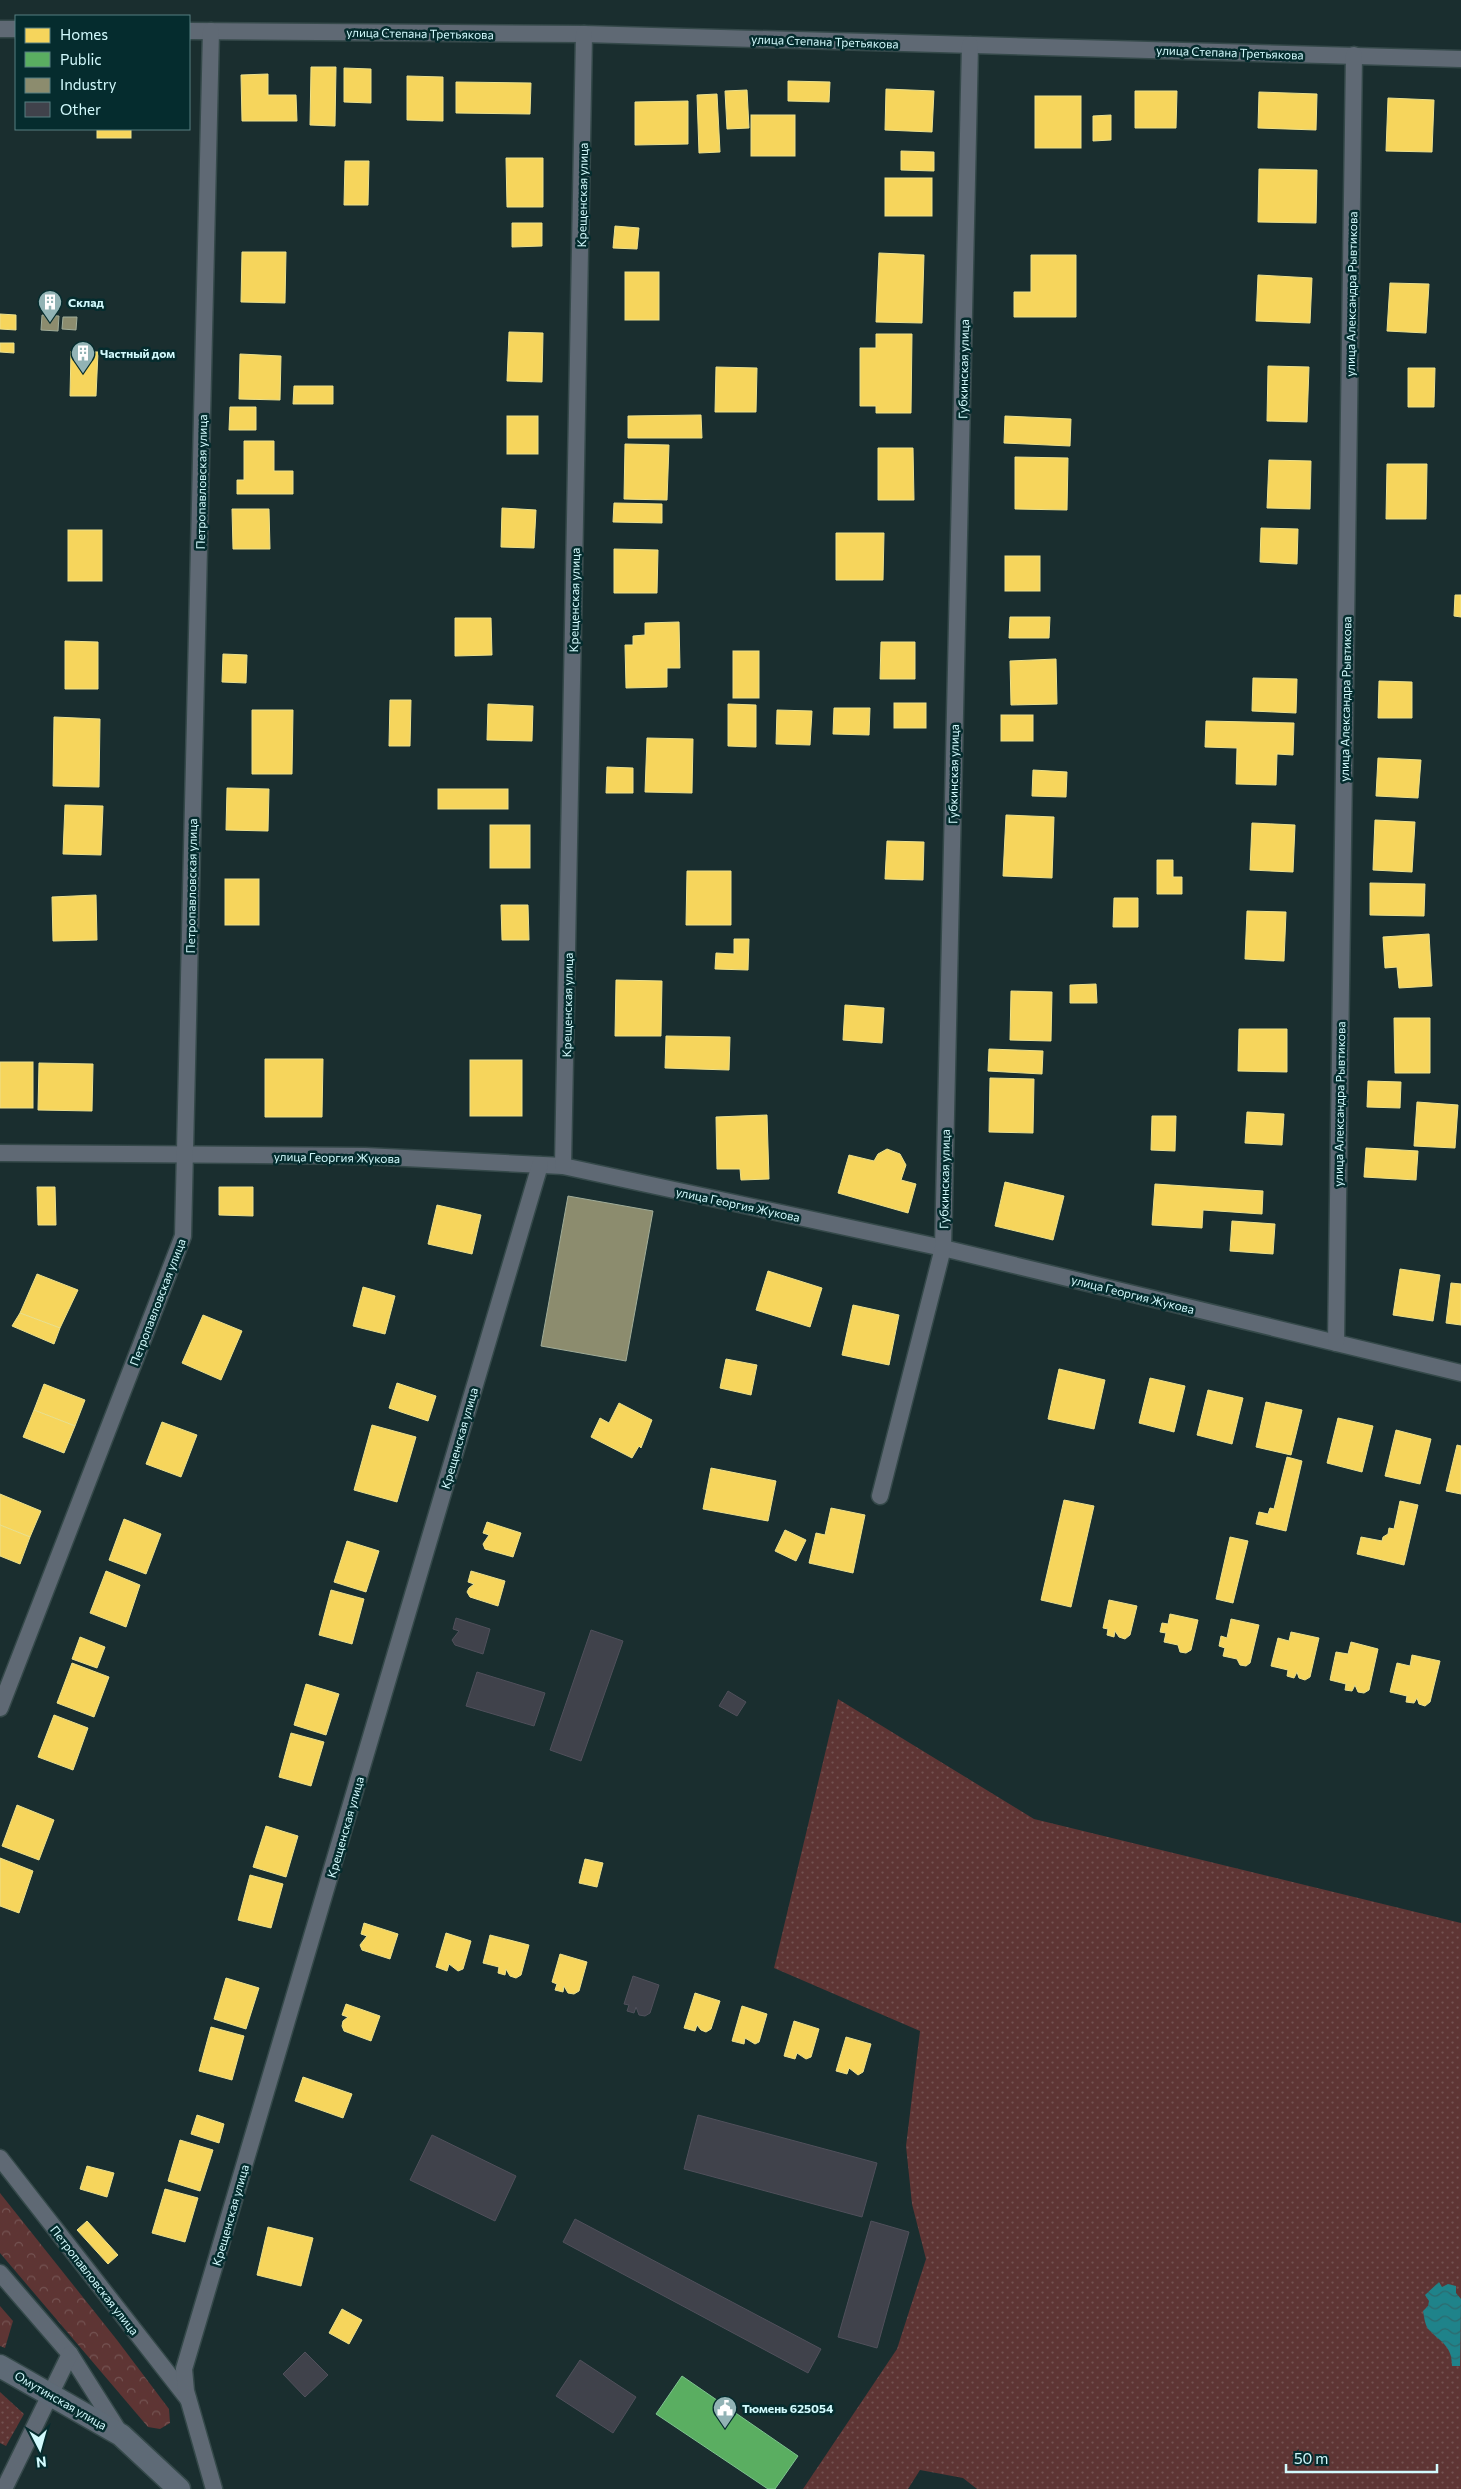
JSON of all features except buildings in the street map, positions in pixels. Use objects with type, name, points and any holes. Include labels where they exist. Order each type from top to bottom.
[{"type":"street","points":[[0,29],[15,29]]},
{"type":"street","name":"улица Степана Третьякова","points":[[190,31],[584,34],[1461,59]]},
{"type":"street","name":"Петропавловская улица","points":[[0,1708],[183,1236],[211,31]]},
{"type":"street","name":"Крещенская улица","points":[[564,1166],[584,34]]},
{"type":"street","name":"Губкинская улица","points":[[880,1496],[942,1248],[970,45]]},
{"type":"street","name":"улица Александра Рывтикова","points":[[1336,1343],[1354,55]]},
{"type":"street","name":"улица Георгия Жукова","points":[[0,1153],[365,1156],[564,1166],[942,1248],[1461,1373]]},
{"type":"street","name":"Крещенская улица","points":[[214,2489],[189,2401],[184,2370],[540,1165]]},
{"type":"street","name":"Петропавловская улица","points":[[0,2158],[189,2401]]},
{"type":"street","points":[[0,2272],[70,2354],[121,2435]]},
{"type":"street","points":[[4,2489],[70,2354]]},
{"type":"street","name":"Омутинская улица","points":[[0,2366],[121,2435],[179,2489]]},
{"type":"green space","points":[[838,1699],[1034,1819],[1461,1923],[1461,2489],[977,2489],[963,2478],[920,2470],[908,2489],[803,2489],[897,2349],[926,2259],[912,2204],[906,2146],[920,2031],[774,1968]]},
{"type":"green space","points":[[0,2193],[117,2340],[169,2409],[170,2423],[160,2429],[148,2427],[0,2253]]},
{"type":"green space","points":[[0,2306],[13,2321],[5,2348],[0,2346]]},
{"type":"green space","points":[[0,2392],[24,2414],[6,2446],[0,2443]]},
{"type":"water","points":[[1439,2282],[1442,2287],[1448,2284],[1456,2286],[1456,2293],[1461,2299],[1460,2366],[1452,2366],[1452,2359],[1448,2349],[1429,2330],[1425,2321],[1423,2311],[1428,2306],[1429,2301],[1425,2295]]},
{"type":"place","name":"Склад","points":[[50,323]]},
{"type":"place","name":"Частный дом","points":[[83,374]]},
{"type":"place","name":"Тюмень 625054","points":[[725,2429]]}]
